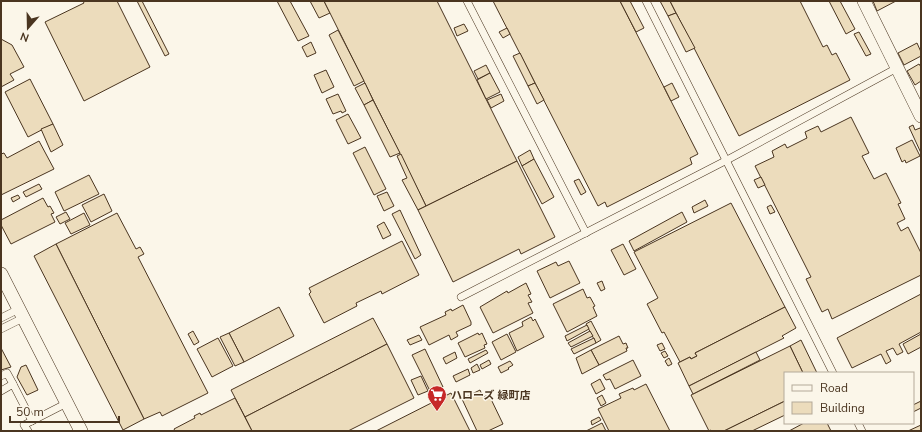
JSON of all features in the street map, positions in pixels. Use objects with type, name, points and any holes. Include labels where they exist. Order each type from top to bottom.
[{"type":"street","points":[[864,1],[921,116]]},
{"type":"street","points":[[1,274],[81,431]]},
{"type":"lane","points":[[468,1],[586,233]]},
{"type":"lane","points":[[646,1],[833,372]]},
{"type":"lane","points":[[461,297],[727,160],[897,68]]},
{"type":"lane","points":[[1,318],[21,314]]},
{"type":"lane","points":[[1,329],[21,314]]},
{"type":"lane","points":[[1,376],[7,373],[32,421]]},
{"type":"lane","points":[[1,391],[13,384]]},
{"type":"lane","points":[[28,431],[24,425],[67,403]]},
{"type":"building","points":[[83,1],[117,1],[150,67],[84,101],[45,22],[84,3]]},
{"type":"building","points":[[137,1],[142,1],[169,54],[165,56]]},
{"type":"building","points":[[277,1],[290,1],[309,36],[298,41]]},
{"type":"building","points":[[310,1],[324,1],[330,13],[319,18]]},
{"type":"building","points":[[324,1],[437,1],[517,161],[426,206]]},
{"type":"building","points":[[493,1],[620,1],[698,154],[690,158],[692,164],[607,207],[605,202],[598,206]]},
{"type":"building","points":[[620,1],[630,1],[644,28],[636,32]]},
{"type":"building","points":[[660,1],[670,1],[676,13],[668,16]]},
{"type":"building","points":[[670,1],[800,1],[823,47],[827,45],[832,55],[836,53],[850,80],[739,136]]},
{"type":"building","points":[[829,1],[840,1],[855,29],[846,34]]},
{"type":"building","points":[[873,1],[896,1],[877,11]]},
{"type":"building","points":[[676,13],[695,48],[686,52],[668,16]]},
{"type":"building","points":[[464,24],[468,31],[457,36],[454,28]]},
{"type":"building","points":[[507,28],[510,34],[503,38],[499,32]]},
{"type":"building","points":[[338,30],[364,81],[354,86],[329,35]]},
{"type":"building","points":[[859,32],[871,54],[866,56],[854,34]]},
{"type":"building","points":[[1,39],[12,45],[24,67],[10,74],[14,80],[1,87]]},
{"type":"building","points":[[311,42],[316,53],[307,57],[302,47]]},
{"type":"building","points":[[917,43],[921,56],[904,65],[898,53]]},
{"type":"building","points":[[520,53],[535,83],[528,86],[513,56]]},
{"type":"building","points":[[919,64],[921,67],[921,81],[915,85],[907,71]]},
{"type":"building","points":[[486,65],[490,73],[478,79],[474,71]]},
{"type":"building","points":[[326,70],[334,87],[322,93],[314,75]]},
{"type":"building","points":[[490,73],[500,92],[486,99],[477,80]]},
{"type":"building","points":[[30,79],[53,124],[28,137],[5,92]]},
{"type":"building","points":[[365,83],[373,100],[364,105],[355,88]]},
{"type":"building","points":[[535,83],[544,100],[537,104],[528,86]]},
{"type":"building","points":[[672,83],[679,97],[671,101],[664,87]]},
{"type":"building","points":[[338,94],[346,111],[333,114],[326,99]]},
{"type":"building","points":[[501,94],[504,101],[491,108],[487,100]]},
{"type":"building","points":[[373,100],[400,153],[390,157],[364,105]]},
{"type":"building","points":[[348,114],[361,138],[348,144],[336,120]]},
{"type":"building","points":[[851,117],[869,153],[862,156],[874,179],[886,173],[901,203],[898,204],[905,219],[897,223],[901,231],[908,227],[921,253],[921,275],[832,319],[828,309],[822,312],[806,279],[811,277],[755,166],[774,157],[772,151],[785,144],[787,148],[807,138],[805,132],[818,126],[821,132]]},
{"type":"building","points":[[53,124],[63,145],[51,152],[41,129]]},
{"type":"building","points":[[913,125],[915,130],[920,128],[921,131],[921,153],[909,127]]},
{"type":"building","points":[[912,140],[920,156],[906,163],[905,160],[902,162],[896,148]]},
{"type":"building","points":[[39,141],[54,169],[1,195],[1,154],[4,153],[7,158]]},
{"type":"building","points":[[365,147],[386,189],[374,195],[353,153]]},
{"type":"building","points":[[530,150],[534,159],[522,166],[518,157]]},
{"type":"building","points":[[401,154],[426,206],[418,210],[402,180],[407,178],[397,156]]},
{"type":"building","points":[[534,159],[554,197],[542,204],[522,166]]},
{"type":"building","points":[[517,161],[555,237],[521,254],[519,249],[453,282],[418,210]]},
{"type":"building","points":[[89,175],[99,194],[64,211],[55,192]]},
{"type":"building","points":[[761,177],[765,185],[758,188],[754,180]]},
{"type":"building","points":[[579,179],[586,192],[581,195],[574,181]]},
{"type":"building","points":[[39,184],[42,189],[26,197],[23,192]]},
{"type":"building","points":[[387,192],[394,206],[384,211],[377,196]]},
{"type":"building","points":[[104,194],[112,211],[91,222],[82,205]]},
{"type":"building","points":[[18,195],[20,198],[13,202],[11,198]]},
{"type":"building","points":[[43,198],[48,207],[50,206],[54,213],[51,214],[55,222],[11,244],[1,225],[1,220]]},
{"type":"building","points":[[705,200],[708,206],[694,213],[692,207]]},
{"type":"building","points":[[731,203],[785,307],[695,353],[697,356],[691,359],[690,357],[680,362],[664,332],[662,333],[647,304],[658,298],[634,252]]},
{"type":"building","points":[[771,205],[775,212],[770,214],[767,207]]},
{"type":"building","points":[[400,210],[421,255],[415,259],[392,214]]},
{"type":"building","points":[[66,212],[70,219],[60,224],[56,217]]},
{"type":"building","points":[[682,212],[687,222],[634,251],[629,241]]},
{"type":"building","points":[[84,213],[90,225],[71,234],[65,223]]},
{"type":"building","points":[[117,213],[136,249],[140,247],[144,254],[138,257],[208,393],[162,416],[160,412],[144,419],[56,244]]},
{"type":"building","points":[[384,222],[391,235],[383,239],[377,226]]},
{"type":"building","points":[[402,241],[419,275],[382,294],[381,291],[356,303],[357,306],[324,323],[309,294],[311,292],[309,288]]},
{"type":"building","points":[[56,244],[144,419],[123,430],[34,256]]},
{"type":"building","points":[[623,244],[636,269],[624,275],[611,250]]},
{"type":"building","points":[[569,261],[580,283],[550,298],[537,271],[556,262],[558,266]]},
{"type":"building","points":[[602,281],[605,289],[601,291],[597,283]]},
{"type":"building","points":[[526,283],[531,294],[528,295],[532,302],[528,303],[533,313],[493,333],[480,307],[507,291],[508,293]]},
{"type":"building","points":[[583,289],[587,298],[590,297],[595,306],[593,307],[597,316],[567,332],[553,304]]},
{"type":"building","points":[[921,294],[921,332],[899,344],[903,352],[897,355],[893,348],[886,351],[891,361],[886,364],[881,354],[852,368],[837,338]]},
{"type":"building","points":[[463,305],[471,325],[456,332],[458,336],[451,340],[449,335],[429,345],[420,327],[446,315],[445,312],[451,309],[452,311]]},
{"type":"building","points":[[279,307],[294,336],[244,362],[229,333]]},
{"type":"building","points":[[785,307],[796,328],[782,336],[784,338],[689,386],[678,363],[690,357],[691,359],[697,356],[695,353]]},
{"type":"building","points":[[531,317],[533,321],[535,319],[544,337],[517,351],[509,333],[523,326],[522,322]]},
{"type":"building","points":[[373,318],[387,344],[245,417],[231,390]]},
{"type":"building","points":[[591,321],[601,340],[596,343],[586,324]]},
{"type":"building","points":[[587,325],[589,329],[567,341],[565,336]]},
{"type":"building","points":[[193,331],[199,342],[194,345],[188,334]]},
{"type":"building","points":[[590,331],[593,336],[571,347],[568,343]]},
{"type":"building","points":[[229,333],[244,362],[235,366],[220,337]]},
{"type":"building","points":[[478,333],[479,335],[482,333],[487,344],[484,345],[485,348],[465,357],[458,343]]},
{"type":"building","points":[[507,334],[516,352],[501,360],[492,342]]},
{"type":"building","points":[[921,334],[921,347],[908,354],[903,344]]},
{"type":"building","points":[[419,335],[422,340],[410,345],[407,340]]},
{"type":"building","points":[[619,336],[623,344],[626,343],[628,348],[626,348],[627,351],[599,365],[591,350]]},
{"type":"building","points":[[218,338],[233,366],[212,377],[197,349]]},
{"type":"building","points":[[594,338],[596,343],[574,354],[571,349]]},
{"type":"building","points":[[801,340],[817,372],[803,372],[790,346]]},
{"type":"building","points":[[662,343],[665,349],[660,351],[657,345]]},
{"type":"building","points":[[387,344],[414,398],[348,431],[252,431],[245,417]]},
{"type":"building","points":[[790,346],[803,372],[784,372],[784,401],[724,431],[709,431],[691,395]]},
{"type":"building","points":[[1,348],[11,367],[1,370]]},
{"type":"building","points":[[425,349],[443,387],[431,393],[412,355]]},
{"type":"building","points":[[486,350],[488,353],[470,363],[468,359]]},
{"type":"building","points":[[591,350],[599,365],[582,374],[576,358]]},
{"type":"building","points":[[665,351],[668,356],[664,358],[661,353]]},
{"type":"building","points":[[455,352],[457,358],[446,364],[443,358]]},
{"type":"building","points":[[756,352],[760,360],[693,394],[689,386]]},
{"type":"building","points":[[669,358],[672,364],[668,366],[665,361]]},
{"type":"building","points":[[489,360],[491,364],[482,369],[480,365]]},
{"type":"building","points":[[633,360],[641,376],[615,389],[610,379],[606,380],[603,375]]},
{"type":"building","points":[[510,361],[513,365],[501,373],[498,367]]},
{"type":"building","points":[[477,364],[480,370],[473,373],[471,368]]},
{"type":"building","points":[[26,365],[38,390],[27,395],[17,377],[21,367]]},
{"type":"building","points":[[468,369],[470,375],[456,382],[453,376]]},
{"type":"building","points":[[421,376],[428,391],[418,395],[411,380]]},
{"type":"building","points":[[600,379],[605,389],[596,394],[591,384]]},
{"type":"building","points":[[646,384],[670,431],[609,431],[598,409],[621,398],[619,394],[633,388],[634,390]]},
{"type":"building","points":[[480,390],[483,397],[489,395],[503,424],[488,431],[477,431],[462,399]]},
{"type":"building","name":"ハローズ 緑町店","points":[[451,393],[470,431],[376,431]]},
{"type":"building","points":[[602,395],[606,403],[601,406],[597,398]]},
{"type":"building","points":[[235,398],[252,431],[175,431],[174,429],[195,418],[194,416],[200,413],[201,415]]},
{"type":"building","points":[[784,401],[784,415],[752,431],[724,431]]},
{"type":"building","points":[[921,401],[921,408],[914,412],[914,404]]},
{"type":"building","points":[[599,417],[601,420],[592,425],[591,421]]},
{"type":"building","points":[[602,423],[606,431],[586,431]]},
{"type":"building","points":[[802,424],[828,424],[831,431],[789,431]]},
{"type":"building","points":[[921,425],[921,431],[908,431]]},
{"type":"place","name":"ハローズ 緑町店","points":[[437,412]]}]
